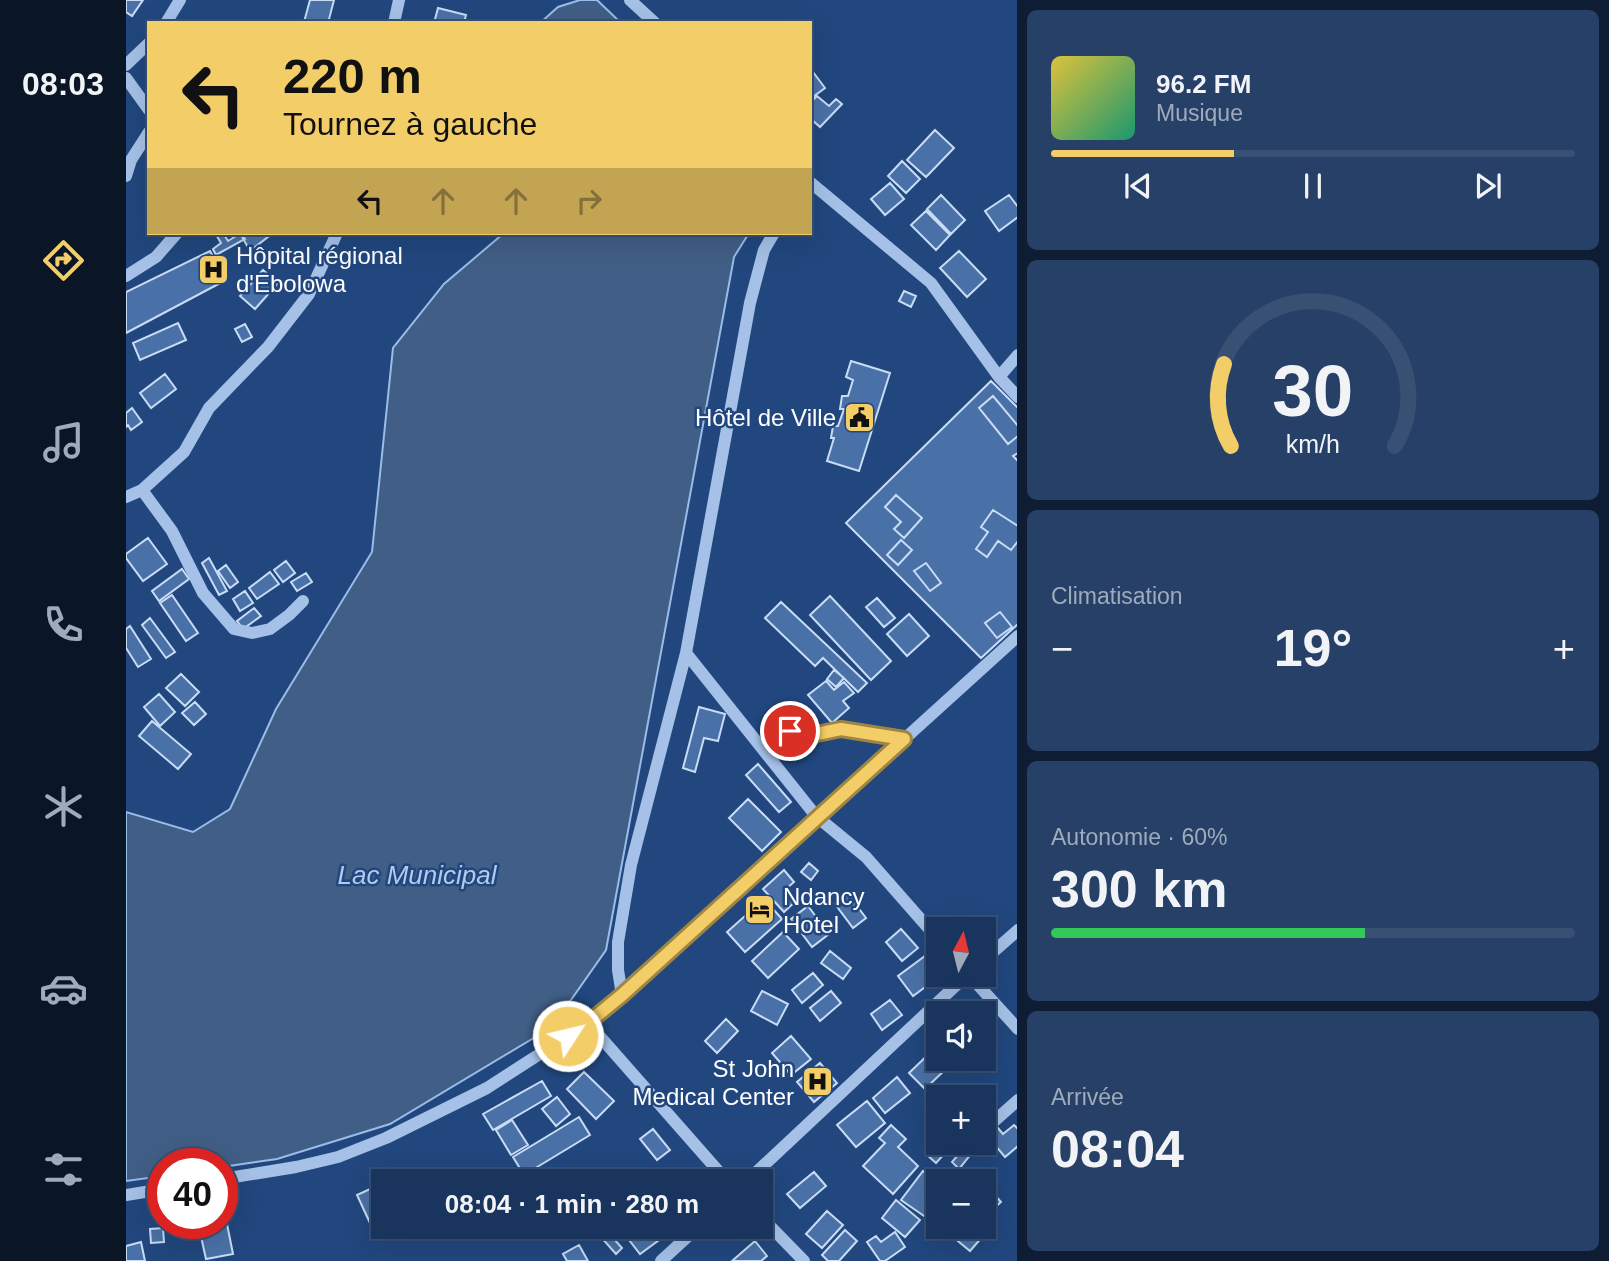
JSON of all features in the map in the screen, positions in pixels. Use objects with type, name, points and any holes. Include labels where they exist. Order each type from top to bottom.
[{"type":"street","points":[[167,21],[180,0]]},
{"type":"street","points":[[394,21],[399,0]]},
{"type":"street","points":[[630,0],[653,21]]},
{"type":"street","points":[[126,65],[147,45]]},
{"type":"street","points":[[126,78],[147,107]]},
{"type":"street","points":[[126,176],[129,161],[147,135]]},
{"type":"street","points":[[812,185],[931,282],[999,377],[1017,397]]},
{"type":"street","points":[[126,276],[156,257],[175,235]]},
{"type":"street","points":[[126,496],[142,491],[184,452],[209,408],[268,347],[309,294],[336,235]]},
{"type":"street","points":[[622,995],[618,970],[618,942],[631,865],[686,653],[750,303],[764,250],[773,235]]},
{"type":"street","points":[[999,377],[1017,355]]},
{"type":"street","points":[[142,491],[172,531],[202,593],[234,629],[252,633],[270,629],[303,601]]},
{"type":"street","points":[[238,1176],[296,1167],[363,1148],[487,1088],[588,1023],[1017,636]]},
{"type":"street","points":[[686,653],[817,816],[866,857],[926,925]]},
{"type":"street","points":[[790,731],[807,736],[841,729],[904,739]]},
{"type":"street","points":[[996,949],[1017,930]]},
{"type":"street","points":[[760,1169],[955,987]]},
{"type":"street","points":[[979,987],[1017,1029]]},
{"type":"street","points":[[588,1023],[716,1169]]},
{"type":"street","points":[[996,1119],[1017,1100]]},
{"type":"street","points":[[126,1195],[147,1192]]},
{"type":"street","points":[[773,1229],[804,1261]]},
{"type":"street","points":[[661,1261],[685,1239]]},
{"type":"water","points":[[580,0],[597,0],[619,21],[542,21],[558,7]]},
{"type":"water","name":"Lac Municipal","points":[[502,235],[748,235],[734,257],[606,950],[552,1027],[390,1124],[277,1159],[238,1165],[238,1148],[147,1148],[147,1178],[126,1181],[126,812],[193,832],[230,809],[276,709],[372,552],[393,348],[444,284]]},
{"type":"building","points":[[126,0],[143,0],[132,16],[126,12]]},
{"type":"building","points":[[310,0],[334,0],[329,21],[304,21]]},
{"type":"building","points":[[438,8],[466,15],[464,21],[435,21]]},
{"type":"building","points":[[812,71],[825,88],[812,98]]},
{"type":"building","points":[[817,96],[829,106],[836,99],[842,104],[820,127],[812,120],[812,101]]},
{"type":"building","points":[[935,130],[954,148],[926,177],[907,160]]},
{"type":"building","points":[[902,161],[920,179],[906,193],[888,176]]},
{"type":"building","points":[[890,183],[904,199],[885,215],[871,199]]},
{"type":"building","points":[[941,195],[965,220],[951,234],[927,209]]},
{"type":"building","points":[[1009,195],[1017,206],[1017,218],[999,231],[985,211]]},
{"type":"building","points":[[926,211],[950,235],[936,250],[911,225]]},
{"type":"building","points":[[216,235],[224,235],[228,241],[238,235],[242,235],[245,239],[216,255],[213,249],[221,243]]},
{"type":"building","points":[[241,235],[270,235],[250,251]]},
{"type":"building","points":[[210,251],[226,280],[126,333],[126,292]]},
{"type":"building","points":[[959,251],[986,279],[967,297],[940,268]]},
{"type":"building","points":[[263,270],[278,283],[255,309],[240,296]]},
{"type":"building","points":[[904,291],[916,296],[911,307],[899,301]]},
{"type":"building","points":[[178,323],[186,340],[140,360],[133,343]]},
{"type":"building","points":[[245,324],[252,337],[242,342],[235,329]]},
{"type":"building","name":"Hôtel de Ville","points":[[851,361],[890,373],[859,471],[827,461],[834,438],[831,438],[833,426],[838,426],[844,409],[840,409],[842,396],[848,396],[853,380],[846,377]]},
{"type":"building","points":[[165,374],[176,389],[151,408],[140,393]]},
{"type":"building","points":[[991,381],[1017,407],[1017,425],[993,396],[979,408],[1008,444],[1017,437],[1017,454],[1013,456],[1017,460],[1017,525],[993,510],[981,527],[988,532],[976,549],[987,557],[998,541],[1011,550],[1017,542],[1017,625],[981,658],[846,523]],"holes":[[[896,495],[922,518],[904,538],[894,529],[901,522],[885,507]],[[901,540],[912,550],[898,565],[887,555]],[[926,563],[941,583],[930,591],[914,571]],[[1000,612],[1012,627],[997,638],[985,623]]]},
{"type":"building","points":[[993,396],[1017,425],[1017,437],[1008,444],[979,408]]},
{"type":"building","points":[[132,408],[142,422],[131,430],[128,425],[126,427],[126,413]]},
{"type":"building","points":[[896,495],[922,518],[904,538],[894,529],[901,522],[885,507]]},
{"type":"building","points":[[993,510],[1017,525],[1017,542],[1011,550],[998,541],[987,557],[976,549],[988,532],[981,527]]},
{"type":"building","points":[[148,538],[167,564],[143,581],[126,558],[126,554]]},
{"type":"building","points":[[901,540],[912,550],[898,565],[887,555]]},
{"type":"building","points":[[209,558],[227,591],[219,595],[202,563]]},
{"type":"building","points":[[286,561],[295,573],[283,582],[274,570]]},
{"type":"building","points":[[926,563],[941,583],[930,591],[914,571]]},
{"type":"building","points":[[226,565],[238,582],[230,588],[218,571]]},
{"type":"building","points":[[182,569],[189,579],[159,601],[152,591]]},
{"type":"building","points":[[270,572],[279,584],[257,599],[249,588]]},
{"type":"building","points":[[306,573],[312,582],[297,591],[291,582]]},
{"type":"building","points":[[245,591],[253,603],[240,611],[233,599]]},
{"type":"building","points":[[172,595],[198,633],[186,641],[160,603]]},
{"type":"building","points":[[830,596],[891,661],[871,680],[810,615]]},
{"type":"building","points":[[877,598],[895,618],[884,627],[866,607]]},
{"type":"building","points":[[781,602],[867,683],[858,692],[823,658],[815,666],[765,618]]},
{"type":"building","points":[[254,608],[261,616],[243,629],[237,621]]},
{"type":"building","points":[[1000,612],[1012,627],[997,638],[985,623]]},
{"type":"building","points":[[909,614],[929,636],[907,656],[887,634]]},
{"type":"building","points":[[150,618],[175,652],[166,658],[142,625]]},
{"type":"building","points":[[130,626],[151,659],[138,667],[126,648],[126,629]]},
{"type":"building","points":[[834,670],[844,678],[836,687],[827,679]]},
{"type":"building","points":[[181,674],[199,692],[185,706],[166,688]]},
{"type":"building","points":[[826,681],[834,690],[844,682],[854,693],[843,701],[849,708],[832,723],[808,695]]},
{"type":"building","points":[[159,694],[175,712],[160,726],[144,707]]},
{"type":"building","points":[[195,702],[206,714],[194,725],[182,713]]},
{"type":"building","points":[[699,707],[725,714],[718,741],[704,738],[695,772],[683,768]]},
{"type":"building","points":[[152,721],[191,754],[178,769],[139,736]]},
{"type":"building","points":[[758,764],[791,802],[779,812],[746,775]]},
{"type":"building","points":[[748,799],[781,832],[762,851],[729,818]]},
{"type":"building","points":[[809,863],[818,871],[811,880],[801,872]]},
{"type":"building","points":[[784,870],[794,882],[787,888],[797,900],[784,912],[763,889]]},
{"type":"building","points":[[848,894],[866,918],[853,928],[835,904]]},
{"type":"building","points":[[764,899],[782,919],[745,952],[727,932]]},
{"type":"building","points":[[808,906],[829,934],[812,947],[791,919]]},
{"type":"building","points":[[901,929],[918,948],[902,961],[886,942]]},
{"type":"building","points":[[783,932],[799,949],[768,978],[752,961]]},
{"type":"building","points":[[830,951],[851,968],[843,979],[821,963]]},
{"type":"building","points":[[926,957],[926,986],[913,996],[898,976]]},
{"type":"building","points":[[813,973],[823,985],[802,1003],[792,990]]},
{"type":"building","points":[[762,991],[788,1004],[777,1025],[751,1011]]},
{"type":"building","points":[[831,991],[841,1003],[820,1021],[810,1008]]},
{"type":"building","points":[[890,1000],[902,1015],[882,1030],[871,1014]]},
{"type":"building","points":[[726,1019],[738,1031],[717,1053],[705,1041]]},
{"type":"building","points":[[791,1036],[811,1059],[791,1075],[772,1053]]},
{"type":"building","points":[[926,1057],[926,1071],[944,1071],[926,1085],[925,1089],[909,1073]]},
{"type":"building","points":[[820,1063],[837,1083],[814,1102],[797,1082]]},
{"type":"building","points":[[584,1072],[614,1101],[596,1119],[567,1089]]},
{"type":"building","points":[[897,1077],[910,1093],[885,1113],[873,1098]]},
{"type":"building","points":[[542,1081],[551,1096],[493,1130],[483,1114]]},
{"type":"building","points":[[557,1097],[570,1114],[556,1126],[542,1109]]},
{"type":"building","points":[[867,1101],[885,1123],[856,1147],[837,1125]]},
{"type":"building","points":[[579,1117],[590,1135],[534,1169],[520,1169],[513,1157]]},
{"type":"building","points":[[512,1120],[528,1145],[511,1155],[496,1130]]},
{"type":"building","points":[[891,1125],[906,1139],[898,1147],[918,1166],[893,1194],[863,1166],[885,1143],[879,1138]]},
{"type":"building","points":[[1014,1125],[1017,1128],[1017,1147],[1005,1157],[996,1146],[996,1126],[1003,1134]]},
{"type":"building","points":[[653,1129],[670,1150],[657,1160],[640,1139]]},
{"type":"building","points":[[927,1155],[943,1155],[936,1163]]},
{"type":"building","points":[[958,1155],[970,1155],[959,1169],[952,1162]]},
{"type":"building","points":[[923,1171],[926,1173],[924,1216],[901,1200]]},
{"type":"building","points":[[814,1172],[826,1186],[800,1208],[787,1194]]},
{"type":"building","points":[[371,1189],[370,1223],[357,1195]]},
{"type":"building","points":[[896,1200],[920,1220],[905,1237],[882,1218]]},
{"type":"building","points":[[827,1211],[843,1225],[822,1248],[806,1234]]},
{"type":"building","points":[[845,1230],[857,1241],[839,1261],[828,1261],[822,1255]]},
{"type":"building","points":[[895,1232],[905,1247],[885,1261],[880,1261],[867,1242],[876,1236],[881,1242]]},
{"type":"building","points":[[151,1239],[164,1239],[164,1242],[151,1243]]},
{"type":"building","points":[[202,1239],[230,1239],[233,1254],[206,1259]]},
{"type":"building","points":[[603,1239],[614,1239],[622,1248],[616,1254]]},
{"type":"building","points":[[628,1239],[660,1239],[640,1254]]},
{"type":"building","points":[[956,1239],[980,1239],[970,1251]]},
{"type":"building","points":[[755,1241],[767,1256],[761,1261],[732,1261]]},
{"type":"building","points":[[141,1242],[145,1261],[126,1261],[126,1246]]},
{"type":"building","points":[[579,1245],[588,1261],[567,1261],[563,1254]]},
{"type":"place","name":"Hôpital régional d'Ebolowa","points":[[213,269]]},
{"type":"place","name":"Hôtel de Ville","points":[[859,417]]},
{"type":"place","name":"Ndancy Hotel","points":[[760,910]]},
{"type":"place","name":"St John Medical Center","points":[[817,1082]]},
{"type":"route","points":[[568,1036],[622,995],[904,739],[841,729],[807,736],[790,731]]}]
